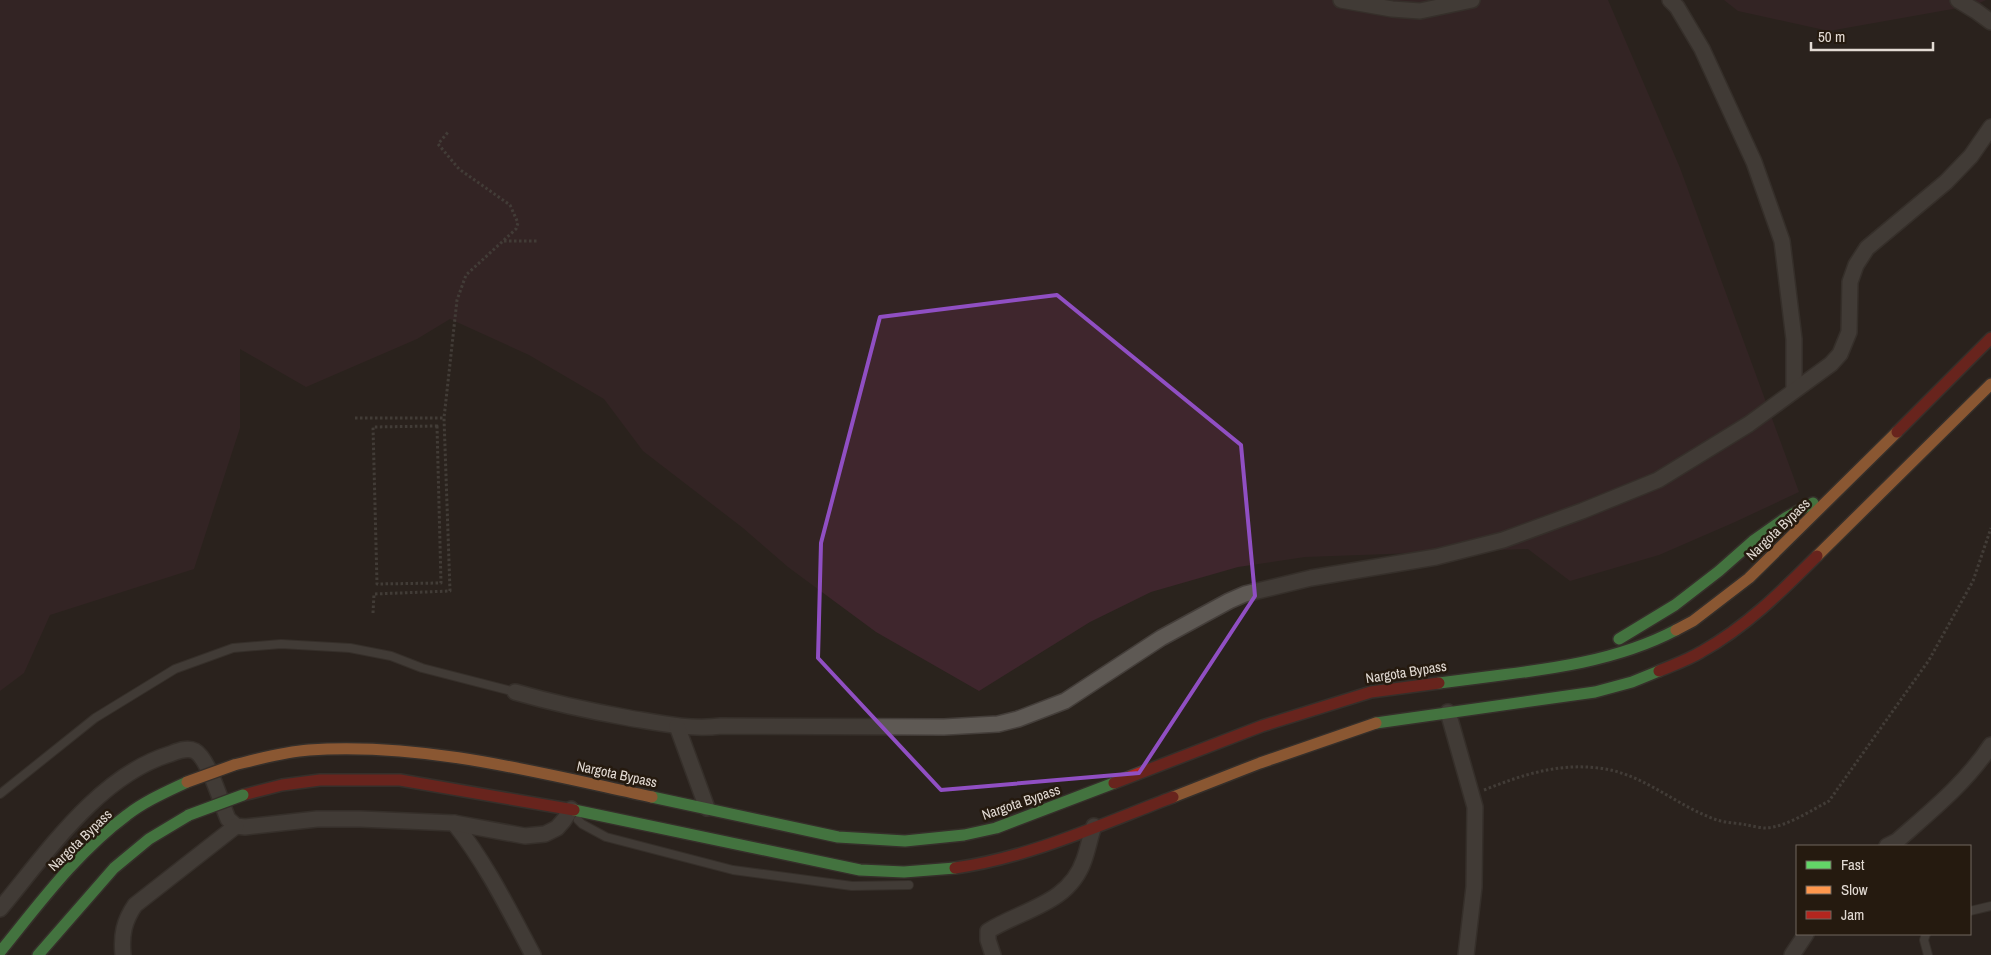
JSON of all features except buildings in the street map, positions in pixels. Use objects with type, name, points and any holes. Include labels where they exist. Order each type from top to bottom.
[{"type":"highway","name":"Nargota Bypass","points":[[0,952],[63,876],[103,834],[128,814],[186,782],[234,765],[268,756],[308,750],[380,749],[429,755],[525,770],[838,837],[905,841],[964,835],[996,828],[1262,726],[1371,692],[1572,665],[1635,648],[1665,636],[1693,621],[1749,578],[1991,338]]},
{"type":"highway","points":[[38,955],[114,868],[150,839],[189,815],[243,795],[282,785],[320,780],[400,780],[572,809],[860,870],[891,873],[964,868],[1003,860],[1033,851],[1260,763],[1376,723],[1594,692],[1632,682],[1700,653],[1734,631],[1771,602],[1991,384]]},
{"type":"highway","points":[[1572,665],[1651,621],[1719,571],[1753,541],[1787,518],[1842,487]]},
{"type":"street","points":[[1341,0],[1392,9],[1420,11],[1472,0]]},
{"type":"street","points":[[1670,0],[1677,7],[1702,49],[1754,162],[1782,241],[1794,339],[1794,390]]},
{"type":"street","points":[[1958,0],[1991,22]]},
{"type":"street","points":[[515,692],[560,705],[677,726],[704,728],[721,726],[944,727],[998,724],[1018,719],[1065,701],[1161,638],[1245,594],[1311,578],[1436,557],[1503,540],[1582,511],[1658,480],[1749,424],[1831,364],[1842,348],[1849,332],[1850,282],[1856,265],[1867,248],[1946,182],[1971,156],[1991,127]]},
{"type":"street","points":[[1448,712],[1472,795],[1476,820],[1474,887],[1466,955]]},
{"type":"street","points":[[677,726],[707,808]]},
{"type":"street","points":[[1889,845],[1898,841],[1960,784],[1980,762],[1991,745]]},
{"type":"street","points":[[0,909],[78,816],[106,790],[159,757],[186,749],[194,750],[200,755],[228,819],[236,826],[245,827],[317,819],[454,823],[525,836],[545,834],[557,828],[572,809]]},
{"type":"street","points":[[454,823],[465,837],[499,892],[533,955]]},
{"type":"street","points":[[123,955],[122,940],[124,928],[128,916],[136,905],[236,826]]},
{"type":"street","points":[[993,955],[988,940],[988,931],[1054,899],[1070,886],[1084,862],[1094,826]]},
{"type":"street","points":[[1792,955],[1805,935]]},
{"type":"lane","points":[[0,794],[95,718],[175,669],[233,648],[281,644],[350,648],[391,656],[422,668],[515,692]]},
{"type":"lane","points":[[572,809],[576,819],[582,824],[606,836],[733,870],[852,886],[906,886],[920,884]]},
{"type":"lane","points":[[942,878],[964,868]]},
{"type":"lane","points":[[1971,911],[1991,906]]},
{"type":"lane","points":[[1926,935],[1924,940],[1928,955]]},
{"type":"path","points":[[373,613],[374,594],[450,591],[444,418],[457,300],[466,275],[516,229],[518,223],[510,205],[459,169],[438,144],[449,131]]},
{"type":"path","points":[[503,242],[538,241]]},
{"type":"path","points":[[355,418],[444,418]]},
{"type":"path","points":[[437,426],[441,582],[377,584],[373,428],[437,426]]},
{"type":"path","points":[[1472,795],[1536,771],[1585,767],[1600,768],[1646,783],[1718,820],[1766,828],[1815,809],[1829,801],[1929,660],[1974,582],[1991,528]]},
{"type":"highlighted area","points":[[1057,295],[1241,445],[1255,596],[1139,773],[941,790],[818,658],[821,543],[880,317]]},
{"type":"shaded area","points":[[0,0],[1608,0],[1680,168],[1799,492],[1659,555],[1570,581],[1528,549],[1305,557],[1238,567],[1151,592],[1090,622],[979,691],[876,632],[788,567],[743,528],[643,451],[604,399],[529,355],[450,319],[417,339],[306,387],[240,349],[240,428],[194,569],[50,615],[24,673],[0,691]]},
{"type":"shaded area","points":[[1724,0],[1986,0],[1975,5],[1829,31],[1738,11]]},
{"type":"traffic: fast","points":[[1619,639],[1675,605],[1719,571],[1753,541],[1787,517],[1813,503]]},
{"type":"traffic: fast","points":[[1439,683],[1560,667],[1590,661],[1648,643],[1676,630]]},
{"type":"traffic: fast","points":[[1376,723],[1595,692],[1632,682],[1659,671]]},
{"type":"traffic: fast","points":[[0,952],[59,879],[92,845],[141,805],[187,782]]},
{"type":"traffic: fast","points":[[652,797],[838,837],[905,841],[964,835],[996,828],[1114,783]]},
{"type":"traffic: fast","points":[[189,815],[243,795]]},
{"type":"traffic: fast","points":[[574,810],[860,870],[904,872],[955,868]]},
{"type":"traffic: fast","points":[[38,955],[114,868],[149,839],[189,815]]},
{"type":"traffic: slow","points":[[1817,556],[1991,384]]},
{"type":"traffic: slow","points":[[1676,630],[1693,621],[1749,578],[1897,432]]},
{"type":"traffic: slow","points":[[1173,797],[1260,763],[1376,723]]},
{"type":"traffic: slow","points":[[234,765],[280,754],[309,750],[395,751],[439,755],[525,769],[652,797]]},
{"type":"traffic: slow","points":[[187,782],[234,765]]},
{"type":"traffic: jam","points":[[1897,432],[1991,338]]},
{"type":"traffic: jam","points":[[1659,671],[1696,655],[1733,632],[1776,596],[1817,556]]},
{"type":"traffic: jam","points":[[1114,783],[1262,726],[1371,692],[1439,683]]},
{"type":"traffic: jam","points":[[243,795],[282,785],[320,780],[400,780],[574,810]]},
{"type":"traffic: jam","points":[[955,868],[983,863],[1039,848],[1173,797]]}]
